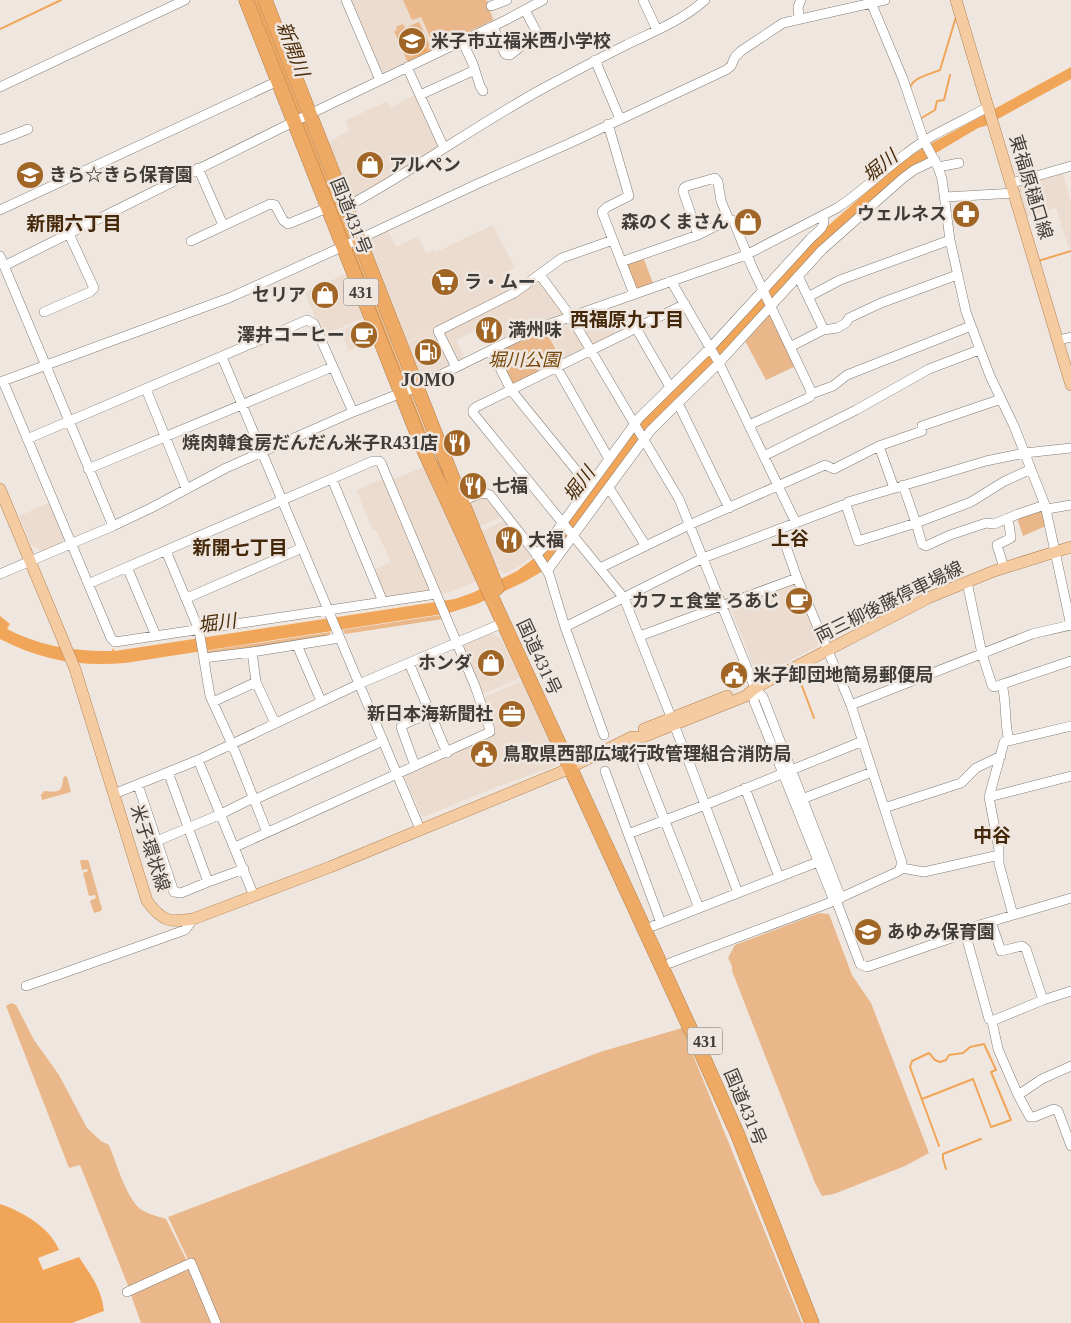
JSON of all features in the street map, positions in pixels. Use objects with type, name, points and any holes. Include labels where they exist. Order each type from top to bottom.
[{"type":"highway","name":"国道431号","points":[[246,0],[295,121],[327,208],[351,243],[408,390],[430,463],[488,579],[574,766],[737,1133],[812,1323]]},
{"type":"highway","name":"国道431号","points":[[265,0],[308,115],[346,207],[351,243]]},
{"type":"highway","name":"国道431号","points":[[408,390],[462,502],[488,579]]},
{"type":"highway","name":"国道431号","points":[[497,600],[503,623],[574,766],[657,925],[670,963],[744,1130],[820,1323]]},
{"type":"main road","name":"東福原樋口線","points":[[956,0],[1071,386]]},
{"type":"main road","name":"米子環状線","points":[[0,489],[75,669],[147,901],[156,913],[168,920],[176,922],[193,919],[254,896],[330,867],[574,766]]},
{"type":"main road","name":"両三柳後藤停車場線","points":[[574,766],[632,737],[643,737],[673,721],[746,696],[754,688],[928,598],[1004,568],[1071,547]]},
{"type":"street","points":[[0,87],[185,0]]},
{"type":"street","points":[[346,0],[380,80]]},
{"type":"street","points":[[491,6],[506,0]]},
{"type":"street","points":[[4,266],[198,168],[462,41],[525,6],[543,0]]},
{"type":"street","points":[[643,0],[656,30]]},
{"type":"street","points":[[346,207],[540,90],[694,10],[705,0]]},
{"type":"street","points":[[799,18],[798,7],[801,0]]},
{"type":"street","points":[[437,596],[384,602],[330,613],[200,633],[113,641],[1,381],[229,298],[620,120],[726,70],[731,66],[741,50],[760,40],[779,25],[799,18],[871,1],[885,0]]},
{"type":"street","points":[[851,705],[1032,634],[1071,626],[1046,507],[1025,453],[970,326],[950,240],[945,197],[934,160],[924,140],[903,79],[871,1]]},
{"type":"street","points":[[492,26],[504,54],[510,55],[537,33],[525,6]]},
{"type":"street","points":[[462,41],[483,91]]},
{"type":"street","points":[[595,60],[620,120]]},
{"type":"street","points":[[407,67],[444,148]]},
{"type":"street","points":[[420,95],[475,70]]},
{"type":"street","points":[[0,210],[278,81]]},
{"type":"street","points":[[0,574],[113,526],[226,468],[408,390],[530,331],[746,255],[823,216],[850,200],[924,140],[990,112]]},
{"type":"street","points":[[608,124],[629,194],[603,210],[620,262],[634,294]]},
{"type":"street","points":[[0,140],[28,129]]},
{"type":"street","points":[[546,570],[573,537],[651,430],[719,363],[822,250],[914,170],[934,160],[958,163]]},
{"type":"street","points":[[945,197],[1013,188],[1071,166]]},
{"type":"street","points":[[198,168],[224,225]]},
{"type":"street","points":[[698,235],[683,191],[687,186],[715,178],[718,182],[721,201],[729,220],[734,222],[746,255],[811,394]]},
{"type":"street","points":[[191,240],[270,204],[275,205],[283,220],[288,224],[327,208]]},
{"type":"street","points":[[537,555],[548,543],[635,423],[764,293],[810,239],[823,227],[825,223],[823,216]]},
{"type":"street","points":[[620,262],[698,235],[729,220]]},
{"type":"street","points":[[44,312],[90,292],[94,288],[69,234]]},
{"type":"street","points":[[456,367],[438,331],[514,293],[562,258],[613,240]]},
{"type":"street","points":[[808,296],[840,280],[950,240]]},
{"type":"street","points":[[0,256],[113,526]]},
{"type":"street","points":[[540,275],[570,317],[679,499],[754,688],[763,697],[787,771],[860,964],[867,967],[963,934],[966,929],[1071,898]]},
{"type":"street","points":[[790,347],[822,330],[837,328],[846,323],[849,318],[881,303],[957,275]]},
{"type":"street","points":[[798,276],[822,326],[822,330]]},
{"type":"street","points":[[671,281],[719,363],[796,523]]},
{"type":"street","points":[[685,304],[474,409],[473,413],[624,598],[738,893]]},
{"type":"street","points":[[27,439],[307,320],[314,324],[353,412]]},
{"type":"street","points":[[749,425],[810,397],[811,394],[833,386],[847,375],[970,326]]},
{"type":"street","points":[[636,328],[670,387]]},
{"type":"street","points":[[1058,340],[1071,336]]},
{"type":"street","points":[[491,350],[511,390],[589,486]]},
{"type":"street","points":[[764,456],[856,410],[929,369],[979,350]]},
{"type":"street","points":[[222,357],[420,829]]},
{"type":"street","points":[[88,469],[332,366]]},
{"type":"street","points":[[557,368],[609,459]]},
{"type":"street","points":[[146,389],[186,488]]},
{"type":"street","points":[[600,568],[690,525],[825,465],[834,469],[879,446],[922,431],[922,426],[1001,399]]},
{"type":"street","points":[[678,403],[729,508]]},
{"type":"street","points":[[879,446],[916,524],[922,544],[926,546],[950,535],[985,524],[994,524],[1046,507],[1071,506]]},
{"type":"street","points":[[565,627],[703,558],[846,505],[848,502],[986,461],[1025,453],[1071,448]]},
{"type":"street","points":[[88,584],[373,461],[381,463],[475,686],[490,730],[487,735],[235,847]]},
{"type":"street","points":[[846,505],[858,541],[916,524],[971,502],[1003,482],[1031,468]]},
{"type":"street","points":[[332,480],[384,602]]},
{"type":"street","points":[[609,488],[646,546]]},
{"type":"street","points":[[462,502],[483,493],[488,494],[537,555],[546,570],[604,735]]},
{"type":"street","points":[[1004,568],[997,544],[1011,538],[1008,518]]},
{"type":"street","points":[[780,529],[798,578],[851,705],[902,868]]},
{"type":"street","points":[[187,598],[302,548]]},
{"type":"street","points":[[166,551],[200,633],[210,696],[232,744],[267,832]]},
{"type":"street","points":[[126,567],[156,636]]},
{"type":"street","points":[[640,636],[798,578]]},
{"type":"street","points":[[967,582],[982,654],[994,687],[1071,661]]},
{"type":"street","points":[[114,794],[198,760],[321,701],[503,623]]},
{"type":"street","points":[[203,655],[252,652],[339,636]]},
{"type":"street","points":[[297,645],[321,701]]},
{"type":"street","points":[[252,652],[256,682],[275,723]]},
{"type":"street","points":[[409,663],[447,753]]},
{"type":"street","points":[[213,702],[256,682]]},
{"type":"street","points":[[1002,684],[1006,698],[1006,725],[1009,741]]},
{"type":"street","points":[[415,766],[401,728],[404,724],[430,713]]},
{"type":"street","points":[[1013,915],[999,864],[990,797],[1004,742],[1071,726]]},
{"type":"street","points":[[632,737],[699,908]]},
{"type":"street","points":[[157,841],[383,741]]},
{"type":"street","points":[[628,834],[863,741]]},
{"type":"street","points":[[884,808],[962,783],[976,768],[1001,756]]},
{"type":"street","points":[[198,760],[254,896]]},
{"type":"street","points":[[605,771],[628,834],[657,925],[822,861]]},
{"type":"street","points":[[787,771],[802,800],[822,861]]},
{"type":"street","points":[[168,772],[208,882]]},
{"type":"street","points":[[802,800],[872,772]]},
{"type":"street","points":[[990,797],[1071,776]]},
{"type":"street","points":[[138,785],[174,892],[181,893],[244,869]]},
{"type":"street","points":[[744,788],[779,877]]},
{"type":"street","points":[[670,963],[837,900],[902,868],[924,872],[999,855]]},
{"type":"street","points":[[26,986],[184,930],[193,919]]},
{"type":"street","points":[[990,922],[1001,950],[1022,946],[1026,949],[1043,1000]]},
{"type":"street","points":[[963,934],[966,936],[989,1019],[992,1021],[998,1049],[1026,1113],[1030,1117],[1034,1117],[1054,1109],[1058,1111],[1071,1146]]},
{"type":"street","points":[[992,1021],[1043,1000],[1071,991]]},
{"type":"street","points":[[1018,1095],[1042,1079],[1071,1066]]},
{"type":"street","points":[[127,1292],[191,1263],[216,1323]]},
{"type":"shaded area","points":[[254,0],[257,0],[435,456],[437,461],[442,463],[438,464],[467,530],[433,456]]},
{"type":"shaded area","name":"米子市立福米西小学校","points":[[348,0],[488,0],[495,21],[382,77]]},
{"type":"shaded area","points":[[418,30],[427,51],[414,57],[405,36]]},
{"type":"shaded area","points":[[1071,67],[1071,79],[978,128],[909,169],[713,366],[646,429],[647,432],[548,568],[524,582],[477,604],[449,613],[125,663],[76,663],[45,657],[0,639],[0,616],[10,624],[7,629],[45,644],[85,650],[112,651],[113,648],[115,651],[455,599],[472,593],[517,571],[540,554],[630,433],[813,239],[907,158]]},
{"type":"shaded area","points":[[418,93],[441,147],[351,202],[328,143],[349,130],[345,121],[387,101],[391,108]]},
{"type":"shaded area","points":[[1062,171],[1071,201],[1071,248],[1069,249],[1056,208],[1026,217],[1017,184]]},
{"type":"shaded area","name":"ラ・ムー","points":[[493,225],[515,268],[503,274],[511,291],[406,342],[366,240],[387,228],[396,247],[418,236],[426,253],[434,249],[436,252]]},
{"type":"shaded area","points":[[346,274],[363,318],[322,336],[305,292]]},
{"type":"shaded area","name":"ラ・ムー","points":[[536,281],[540,281],[564,312],[563,315],[505,338],[495,322],[456,340],[465,358],[459,361],[454,360],[443,335],[444,331]]},
{"type":"shaded area","points":[[607,308],[616,335],[596,345],[592,345],[578,322],[580,318]]},
{"type":"shaded area","points":[[364,320],[372,340],[349,351],[340,331]]},
{"type":"shaded area","points":[[567,323],[570,324],[584,351],[564,361],[546,330]]},
{"type":"shaded area","name":"JOMO","points":[[433,330],[449,362],[448,366],[428,376],[417,370],[407,343]]},
{"type":"shaded area","points":[[424,467],[476,582],[447,593],[439,594],[391,480]]},
{"type":"shaded area","points":[[384,478],[430,588],[428,592],[388,598],[384,596],[373,570],[391,562],[376,530],[373,531],[356,490]]},
{"type":"shaded area","points":[[484,496],[488,497],[503,516],[479,527],[471,507],[471,501]]},
{"type":"shaded area","points":[[51,502],[65,538],[64,542],[43,551],[31,545],[19,516]]},
{"type":"shaded area","points":[[506,520],[533,556],[520,566],[504,574],[501,570],[497,571],[481,531]]},
{"type":"shaded area","points":[[792,584],[797,586],[820,640],[818,646],[763,675],[755,671],[732,611],[734,606]]},
{"type":"shaded area","name":"ホンダ","points":[[491,632],[502,640],[520,678],[481,695],[462,648],[464,644]]},
{"type":"shaded area","name":"鳥取県西部広域行政管理組合消防局","points":[[522,681],[557,759],[555,766],[423,817],[421,816],[405,778],[406,773],[495,734],[482,698]]},
{"type":"shaded area","points":[[0,1204],[34,1221],[55,1242],[59,1250],[38,1258],[43,1270],[79,1257],[98,1288],[104,1311],[72,1323],[0,1323]]},
{"type":"green space","points":[[403,0],[486,0],[493,20],[435,48],[421,17],[412,20]]},
{"type":"green space","points":[[419,22],[433,52],[408,63],[394,31],[397,30],[396,27],[403,24],[405,28]]},
{"type":"green space","points":[[643,257],[653,283],[638,289],[634,287],[627,263]]},
{"type":"green space","points":[[768,313],[771,314],[796,366],[766,380],[744,339]]},
{"type":"green space","name":"堀川公園","points":[[546,331],[562,361],[515,385],[511,383],[497,354],[498,351]]},
{"type":"green space","points":[[1043,506],[1048,525],[1023,536],[1016,515]]},
{"type":"green space","points":[[441,615],[443,619],[345,634],[343,630]]},
{"type":"green space","points":[[330,632],[331,636],[210,655],[206,651]]},
{"type":"green space","points":[[65,776],[67,777],[71,792],[42,800],[41,795],[44,791],[56,792],[62,787]]},
{"type":"green space","points":[[88,860],[89,862],[101,911],[94,913],[90,901],[96,898],[95,895],[89,896],[83,873],[88,871],[87,869],[82,870],[80,861]]},
{"type":"green space","points":[[819,913],[829,914],[852,975],[871,1003],[929,1153],[905,1166],[834,1194],[822,1196],[815,1183],[728,958],[735,945]]},
{"type":"green space","points":[[11,1003],[16,1005],[34,1040],[59,1075],[87,1128],[101,1141],[109,1145],[132,1199],[143,1211],[166,1219],[187,1261],[129,1288],[80,1165],[69,1168],[6,1006]]},
{"type":"green space","points":[[682,1028],[802,1323],[218,1323],[168,1217],[600,1052]]},
{"type":"green space","points":[[188,1266],[215,1323],[141,1323],[130,1292]]},
{"type":"waterway","points":[[0,29],[61,0]]},
{"type":"waterway","points":[[910,88],[918,79],[940,70],[956,17]]},
{"type":"waterway","points":[[920,119],[935,110],[937,101],[944,100],[950,75]]},
{"type":"waterway","points":[[1038,261],[1071,251]]},
{"type":"waterway","points":[[799,678],[814,718]]},
{"type":"waterway","points":[[922,1099],[973,1079],[991,1127],[1011,1120],[991,1072],[996,1070],[984,1044],[970,1047],[963,1053],[949,1055],[946,1060],[940,1062],[935,1060],[929,1053],[912,1061],[910,1067],[939,1146]]},
{"type":"waterway","points":[[946,1169],[943,1154],[981,1139]]},
{"type":"place","name":"米子市立福米西小学校","points":[[412,41]]},
{"type":"place","name":"アルペン","points":[[370,165]]},
{"type":"place","name":"きら☆きら保育園","points":[[30,175]]},
{"type":"place","name":"ウェルネス","points":[[966,214]]},
{"type":"place","name":"森のくまさん","points":[[748,222]]},
{"type":"place","name":"ラ・ムー","points":[[445,282]]},
{"type":"place","name":"セリア","points":[[325,295]]},
{"type":"place","name":"満州味","points":[[489,330]]},
{"type":"place","name":"澤井コーヒー","points":[[364,335]]},
{"type":"place","name":"JOMO","points":[[428,352]]},
{"type":"place","name":"焼肉韓食房だんだん米子R431店","points":[[457,443]]},
{"type":"place","name":"七福","points":[[473,486]]},
{"type":"place","name":"大福","points":[[509,540]]},
{"type":"place","name":"カフェ食堂 ろあじ","points":[[799,601]]},
{"type":"place","name":"ホンダ","points":[[491,663]]},
{"type":"place","name":"米子卸団地簡易郵便局","points":[[734,675]]},
{"type":"place","name":"新日本海新聞社","points":[[512,714]]},
{"type":"place","name":"鳥取県西部広域行政管理組合消防局","points":[[484,754]]},
{"type":"place","name":"あゆみ保育園","points":[[868,932]]},
{"type":"district","name":"新開六丁目","points":[[74,223]]},
{"type":"district","name":"西福原九丁目","points":[[627,319]]},
{"type":"district","name":"上谷","points":[[790,538]]},
{"type":"district","name":"新開七丁目","points":[[240,547]]},
{"type":"district","name":"中谷","points":[[992,835]]},
{"type":"water label","name":"新開川","points":[[293,49]]},
{"type":"water label","name":"堀川","points":[[880,166]]},
{"type":"water label","name":"堀川","points":[[579,484]]},
{"type":"water label","name":"堀川","points":[[217,623]]}]
